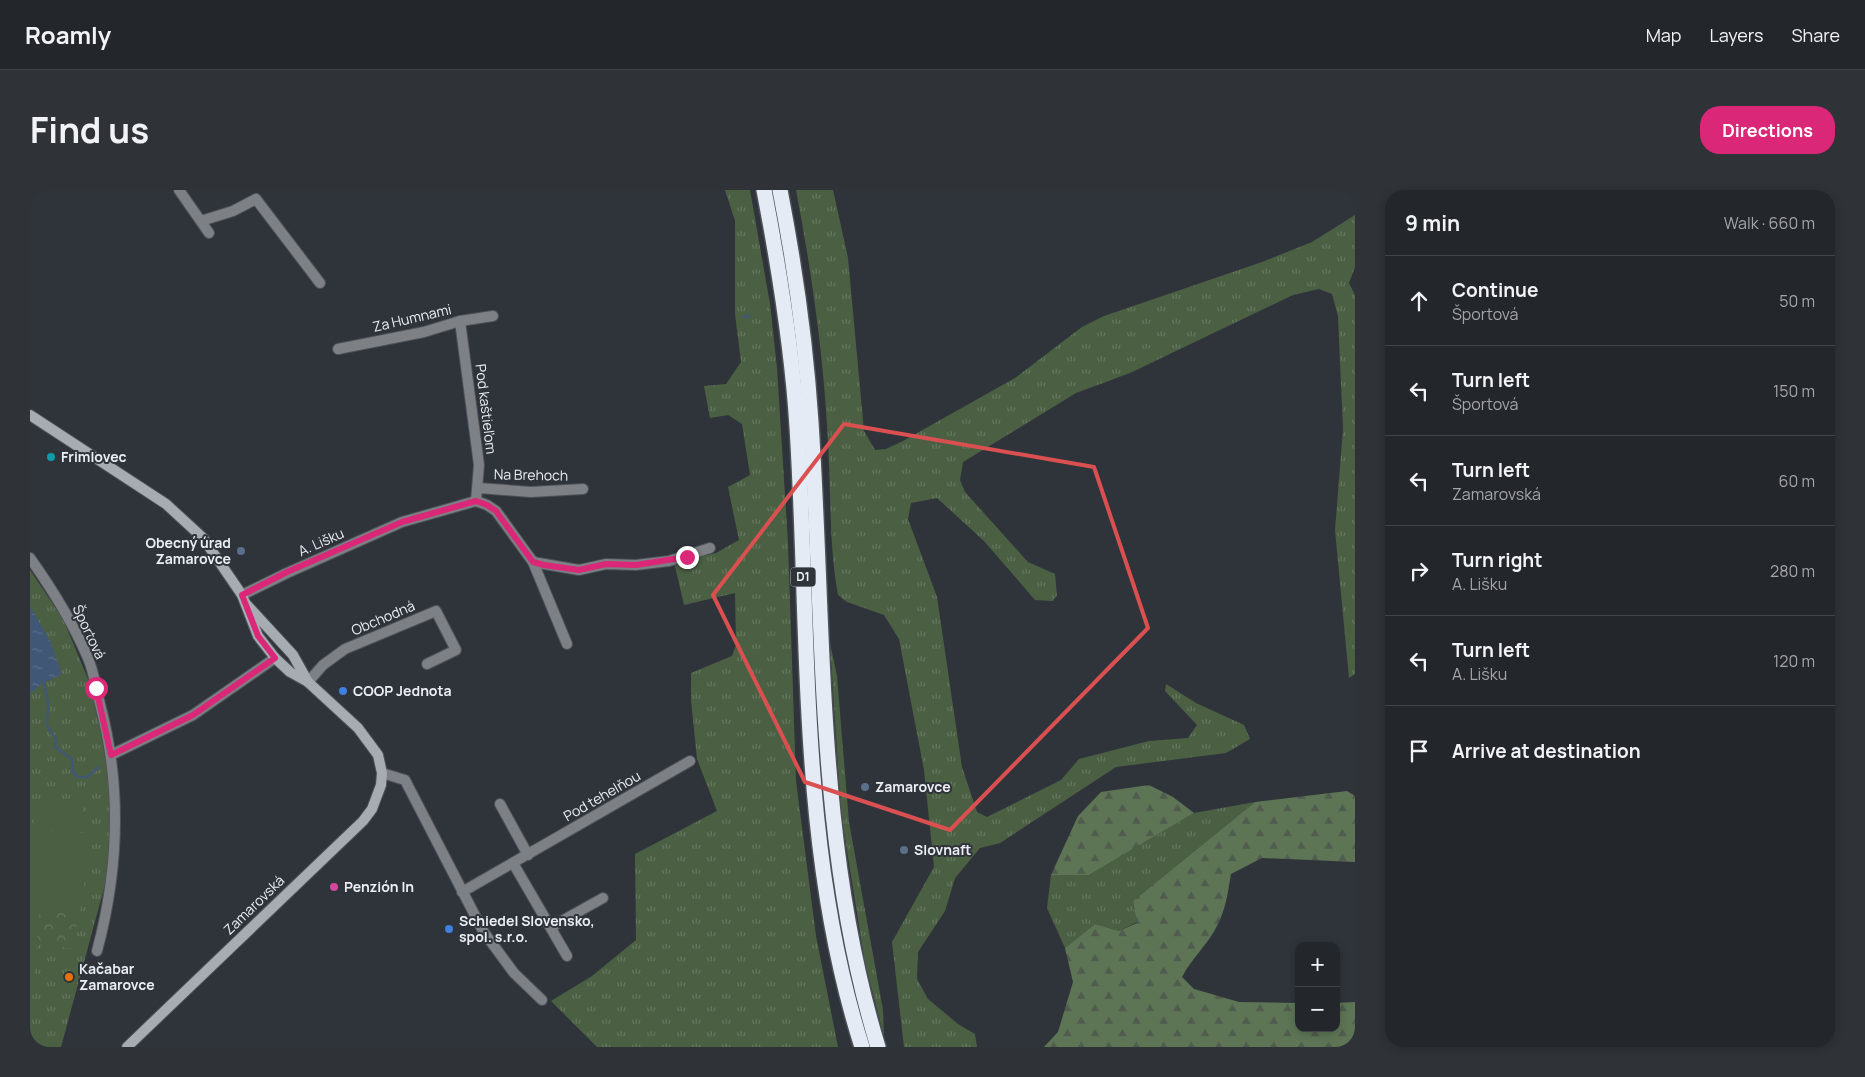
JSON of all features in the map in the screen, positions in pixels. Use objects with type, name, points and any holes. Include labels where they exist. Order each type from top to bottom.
[{"type":"highway","name":"D1","points":[[764,190],[788,333],[796,425],[806,677],[819,840],[840,965],[862,1047]]},
{"type":"highway","name":"D1","points":[[780,190],[803,332],[810,404],[825,741],[836,856],[852,947],[878,1047]]},
{"type":"main road","name":"Zamarovská","points":[[30,415],[166,504],[186,520],[204,538],[244,599],[293,655],[308,682]]},
{"type":"main road","name":"Zamarovská","points":[[127,1047],[363,820],[378,797],[382,773],[378,755],[367,738],[308,682],[290,672],[275,658],[258,636],[249,617],[244,599]]},
{"type":"street","points":[[179,190],[209,233]]},
{"type":"street","points":[[201,221],[233,211],[256,199],[320,283]]},
{"type":"street","name":"Za Humnami","points":[[338,349],[424,332],[460,321],[493,316]]},
{"type":"street","name":"Pod kaštieľom","points":[[460,321],[479,465],[479,488],[476,501]]},
{"type":"street","name":"Na Brehoch","points":[[479,488],[531,492],[583,489]]},
{"type":"street","points":[[476,501],[496,511],[533,562],[567,644]]},
{"type":"street","name":"A. Lišku","points":[[244,599],[287,572],[402,522],[476,501]]},
{"type":"street","points":[[533,562],[579,570],[606,564],[636,565],[669,561],[710,548]]},
{"type":"street","name":"Športová","points":[[30,558],[51,588],[87,657],[104,719],[111,755],[116,787],[116,847],[107,909],[97,951]]},
{"type":"street","name":"Obchodná","points":[[308,682],[323,665],[345,649],[436,610],[456,650],[426,664]]},
{"type":"street","points":[[111,755],[193,715],[275,658]]},
{"type":"street","name":"Pod tehelňou","points":[[462,892],[690,761]]},
{"type":"street","points":[[382,773],[405,780],[462,892],[497,952],[514,973],[542,1000]]},
{"type":"street","points":[[500,804],[528,855]]},
{"type":"street","points":[[513,862],[567,956]]},
{"type":"street","points":[[551,927],[603,898]]},
{"type":"highlighted area","points":[[844,424],[1094,467],[1148,628],[950,830],[805,782],[713,595]]},
{"type":"green space","points":[[725,190],[750,190],[770,304],[777,368],[788,543],[796,781],[816,936],[838,1047],[597,1047],[551,1001],[592,976],[636,940],[635,854],[717,811],[697,759],[691,700],[691,673],[732,656],[736,645],[735,593],[684,605],[674,562],[716,553],[739,540],[728,487],[750,475],[742,424],[728,415],[710,418],[704,386],[726,384],[741,362],[735,314],[735,221]]},
{"type":"green space","points":[[796,190],[833,190],[848,258],[864,431],[875,450],[886,449],[903,441],[1015,378],[1082,327],[1104,316],[1262,262],[1312,242],[1355,215],[1355,267],[1349,283],[1355,295],[1355,674],[1349,678],[1335,530],[1343,429],[1338,316],[1332,294],[1319,289],[1293,295],[1130,373],[1076,393],[963,462],[960,480],[965,492],[1028,562],[1055,574],[1057,595],[1053,601],[1035,600],[984,541],[937,498],[911,503],[908,519],[937,597],[962,767],[977,812],[987,817],[1061,780],[1079,759],[1149,741],[1188,738],[1197,725],[1165,691],[1166,684],[1196,703],[1244,725],[1250,739],[1226,753],[1116,767],[1000,843],[980,848],[955,878],[945,911],[918,952],[917,979],[928,999],[958,1024],[975,1034],[977,1047],[904,1047],[892,942],[934,867],[924,770],[899,639],[884,615],[847,602],[838,595],[832,538],[826,411],[820,348],[812,285]]},
{"type":"green space","points":[[30,570],[63,619],[88,679],[114,778],[113,855],[61,1047],[30,1047]]},
{"type":"green space","points":[[830,643],[837,676],[849,822],[883,1010],[884,1036],[865,963],[841,813]]},
{"type":"green space","points":[[1149,785],[1173,797],[1194,813],[1089,875],[1051,875],[1078,816],[1101,792]]},
{"type":"green space","points":[[1347,791],[1355,796],[1355,862],[1262,858],[1231,874],[1220,920],[1182,977],[1194,989],[1239,1002],[1295,1003],[1295,1032],[1340,1032],[1340,1003],[1355,1002],[1355,1047],[1044,1047],[1058,1032],[1073,982],[1065,948],[1095,924],[1119,931],[1137,923],[1133,901],[1255,802]]},
{"type":"green space","points":[[1255,802],[1133,901],[1137,922],[1119,931],[1095,924],[1065,948],[1047,908],[1051,875],[1089,875],[1194,813]]},
{"type":"green space","points":[[35,804],[83,806],[82,832],[33,829]]},
{"type":"green space","points":[[30,831],[91,833],[81,907],[40,906],[30,1021]]},
{"type":"green space","points":[[40,906],[81,907],[71,949],[43,943],[37,939]]},
{"type":"water","points":[[30,606],[50,641],[62,674],[40,685],[30,694]]},
{"type":"waterway","points":[[743,317],[749,316]]},
{"type":"waterway","points":[[44,684],[48,702],[47,725],[56,739],[55,747],[72,759],[73,772],[78,777],[87,777],[99,767]]},
{"type":"place","name":"Frimlovec","points":[[51,457]]},
{"type":"place","name":"Obecný úrad Zamarovce","points":[[241,551]]},
{"type":"place","name":"COOP Jednota","points":[[343,691]]},
{"type":"place","name":"Zamarovce","points":[[865,787]]},
{"type":"place","name":"Slovnaft","points":[[904,850]]},
{"type":"place","name":"Penzión In","points":[[334,887]]},
{"type":"place","name":"Schiedel Slovensko, spol. s.r.o.","points":[[449,929]]},
{"type":"place","name":"Kačabar Zamarovce","points":[[69,977]]},
{"type":"route","points":[[96,688],[111,755],[193,715],[275,658],[258,636],[242,595],[287,572],[402,522],[461,504],[476,501],[496,511],[533,562],[544,565],[579,570],[606,564],[619,566],[636,565],[687,557]]}]
